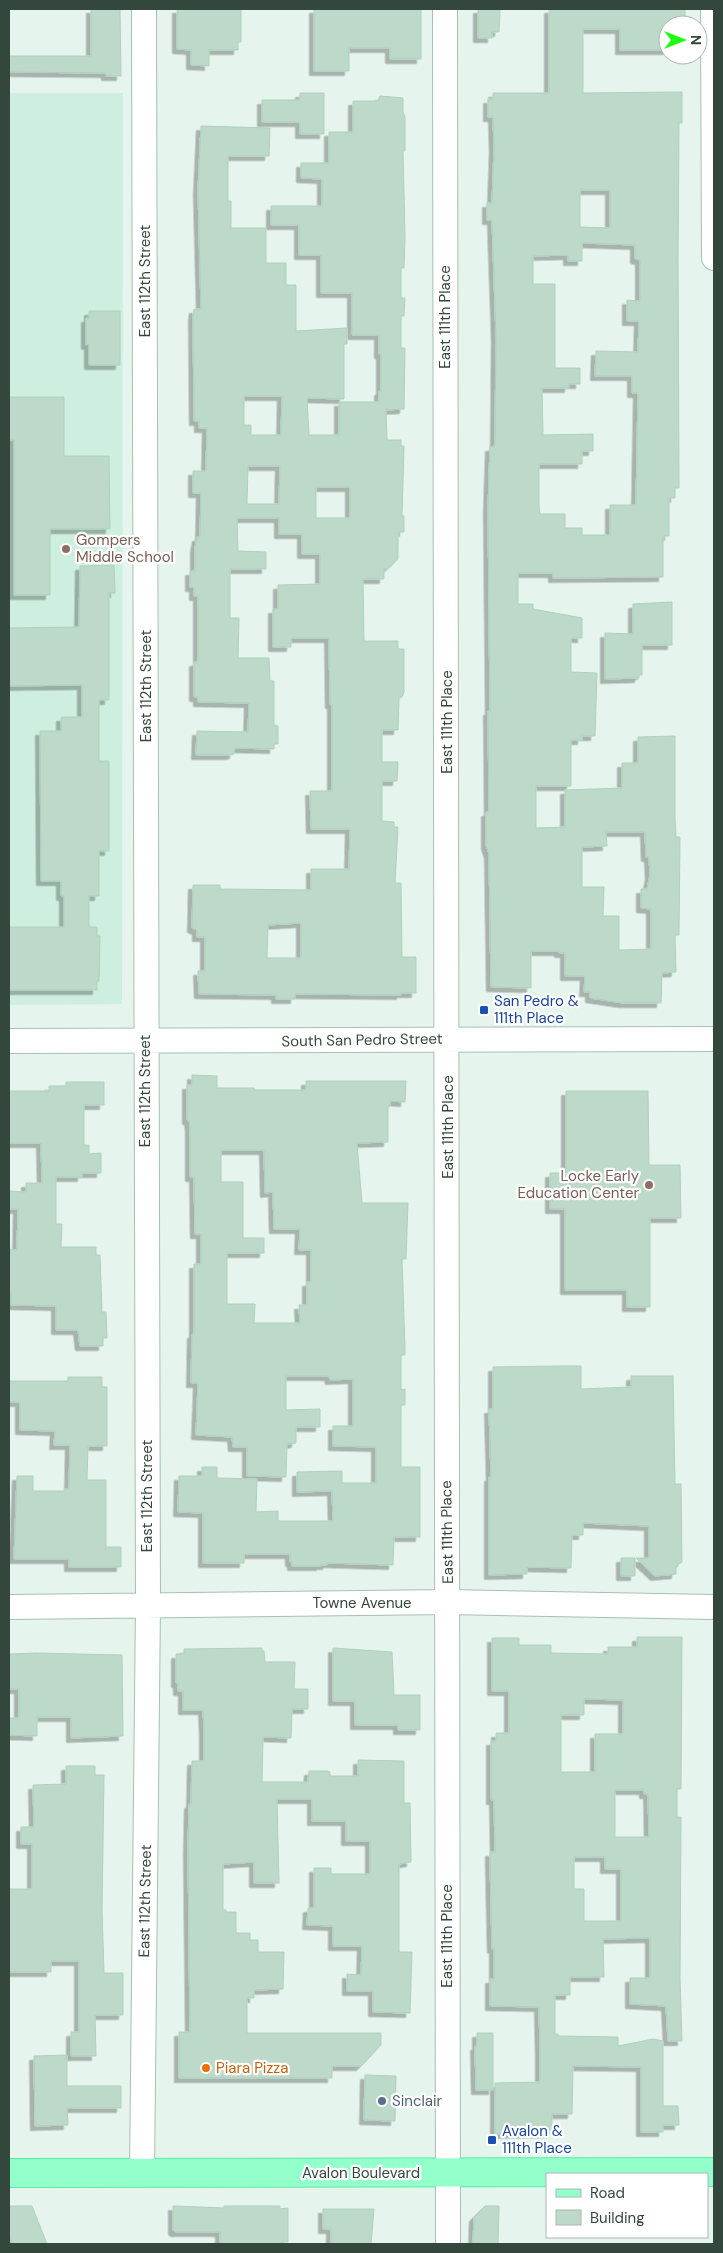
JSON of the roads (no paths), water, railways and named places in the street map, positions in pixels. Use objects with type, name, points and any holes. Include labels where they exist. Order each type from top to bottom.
[{"type":"main road","name":"Avalon Boulevard","points":[[9,2173],[714,2172]]},
{"type":"street","name":"East 112th Street","points":[[142,2173],[148,1605],[145,1042],[144,9]]},
{"type":"street","name":"East 111th Place","points":[[445,9],[448,1039],[446,1458],[448,1602],[446,1747],[448,2244]]},
{"type":"street","points":[[713,9],[714,258]]},
{"type":"street","name":"South San Pedro Street","points":[[9,1041],[714,1039]]},
{"type":"street","name":"Towne Avenue","points":[[9,1606],[448,1602],[714,1607]]},
{"type":"place","name":"Gompers Middle School","points":[[66,549]]},
{"type":"place","name":"San Pedro & 111th Place","points":[[484,1010]]},
{"type":"place","name":"Locke Early Education Center","points":[[649,1185]]},
{"type":"place","name":"Piara Pizza","points":[[206,2068]]},
{"type":"place","name":"Sinclair","points":[[382,2101]]},
{"type":"place","name":"Avalon & 111th Place","points":[[492,2140]]}]
